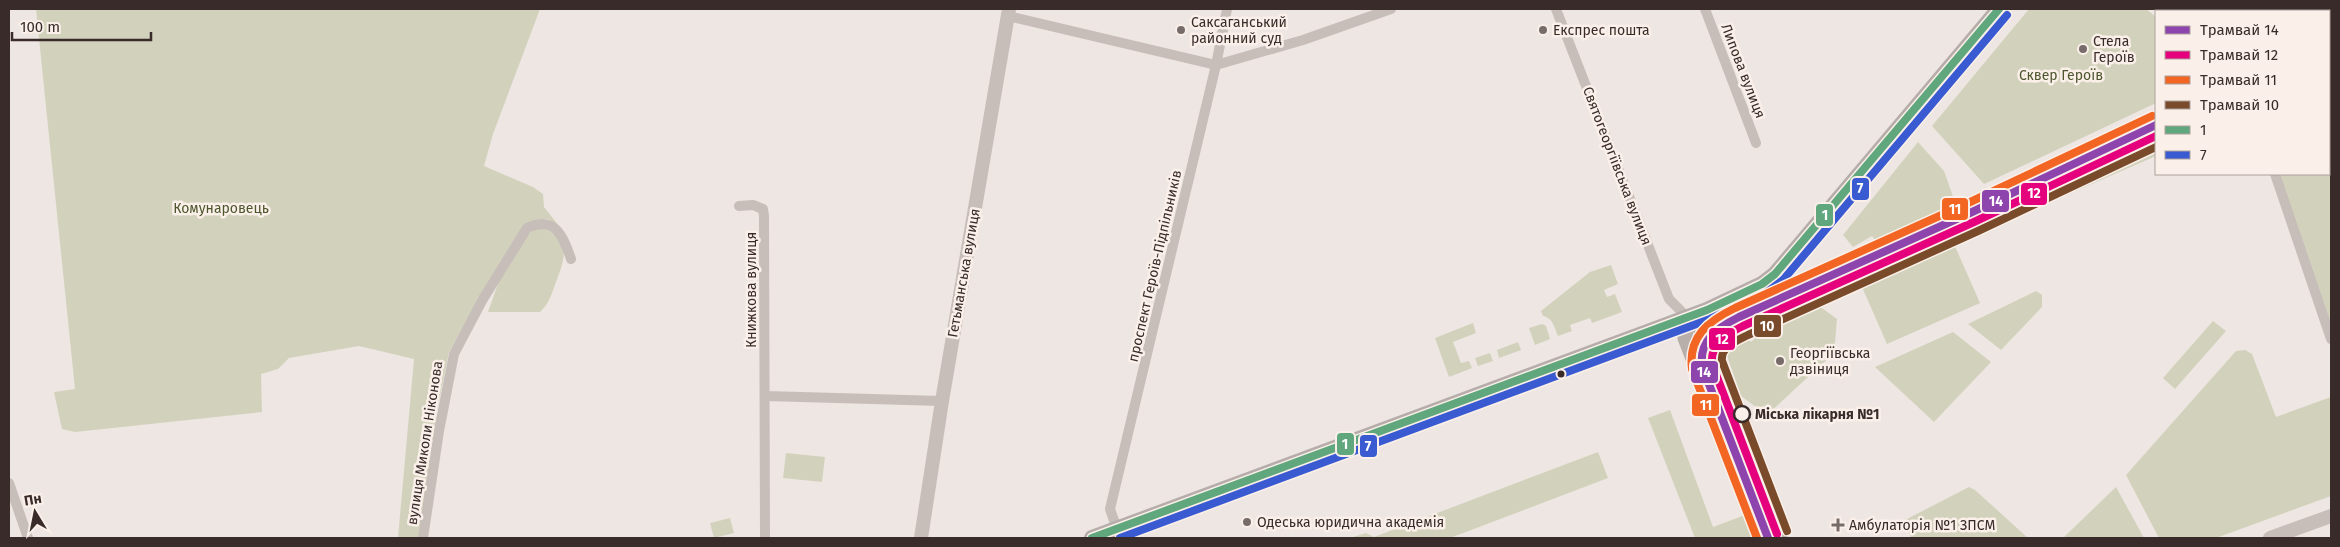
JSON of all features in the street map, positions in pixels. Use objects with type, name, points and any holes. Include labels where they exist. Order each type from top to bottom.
[{"type":"main road","points":[[1092,538],[1707,310],[1762,284],[1775,274],[1999,9]]},
{"type":"main road","points":[[1687,317],[1685,338],[1762,538]]},
{"type":"main road","name":"Святогеоргіївська вулиця","points":[[1687,317],[1703,331],[1781,538]]},
{"type":"street","name":"проспект Героїв-Підпільників","points":[[1117,529],[1110,509],[1216,65],[1227,9]]},
{"type":"street","points":[[1008,12],[1216,65],[1303,40],[1391,9]]},
{"type":"street","name":"Святогеоргіївська вулиця","points":[[1556,9],[1669,299],[1687,317]]},
{"type":"street","name":"Липова вулиця","points":[[1705,9],[1756,142]]},
{"type":"street","name":"Гетьманська вулиця","points":[[921,538],[942,401],[1008,12]]},
{"type":"street","points":[[1707,310],[1768,298],[1968,208],[2155,118]]},
{"type":"street","points":[[2275,175],[2331,339]]},
{"type":"street","name":"Книжкова вулиця","points":[[740,206],[754,204],[763,209],[764,216],[765,538]]},
{"type":"street","name":"вулиця Миколи Ніконова","points":[[423,538],[439,431],[454,354],[483,299],[527,228],[539,223],[547,223],[557,230],[571,259]]},
{"type":"street","points":[[766,396],[942,401]]},
{"type":"street","points":[[9,483],[28,538]]},
{"type":"street","points":[[2270,538],[2331,516]]},
{"type":"green space","name":"Комунаровець","points":[[36,9],[540,9],[493,134],[484,166],[533,187],[543,194],[544,207],[559,226],[548,219],[535,220],[479,298],[449,352],[437,411],[419,538],[398,538],[414,359],[359,346],[289,358],[278,369],[261,374],[262,412],[75,432],[62,429],[54,392],[75,389]]},
{"type":"green space","name":"Сквер Героїв","points":[[2029,9],[2146,9],[2155,16],[2155,103],[1984,184],[1932,126]]},
{"type":"green space","points":[[2330,56],[2331,326],[2279,175],[2330,175]]},
{"type":"green space","points":[[1918,142],[1944,171],[1956,205],[1876,241],[1872,236],[1853,247],[1843,235]]},
{"type":"green space","points":[[2155,146],[2155,156],[1954,244],[1980,303],[1887,344],[1858,278]]},
{"type":"green space","points":[[539,226],[556,236],[561,242],[564,255],[548,302],[540,312],[488,312],[501,276],[513,253],[520,243]]},
{"type":"green space","points":[[1611,265],[1618,284],[1604,290],[1607,297],[1615,294],[1622,312],[1592,323],[1590,318],[1570,325],[1572,331],[1558,336],[1551,321],[1543,316],[1541,311],[1590,272]]},
{"type":"green space","points":[[2036,291],[2042,295],[2042,307],[2001,350],[1968,324]]},
{"type":"green space","points":[[1811,300],[1837,319],[1834,353],[1767,415],[1741,396],[1725,350],[1744,334],[1751,342],[1766,329],[1760,322]]},
{"type":"green space","points":[[2213,321],[2226,331],[2175,389],[2163,378]]},
{"type":"green space","points":[[1473,323],[1476,333],[1453,342],[1461,363],[1469,361],[1472,368],[1449,377],[1435,338]]},
{"type":"green space","points":[[1542,324],[1546,326],[1550,339],[1535,345],[1529,328]]},
{"type":"green space","points":[[1953,332],[1991,362],[1934,422],[1875,367]]},
{"type":"green space","points":[[1518,342],[1521,350],[1499,358],[1497,350]]},
{"type":"green space","points":[[2245,350],[2252,354],[2276,417],[2331,397],[2331,496],[2216,538],[2159,538],[2126,475],[2236,351]]},
{"type":"green space","points":[[1490,353],[1493,361],[1478,366],[1475,358]]},
{"type":"green space","points":[[1670,410],[1713,527],[1745,515],[1754,538],[1695,538],[1648,418]]},
{"type":"green space","points":[[1598,452],[1608,478],[1450,538],[1350,538],[1366,533],[1374,537]]},
{"type":"green space","points":[[786,453],[825,457],[822,482],[783,478]]},
{"type":"green space","points":[[1969,487],[1975,490],[2028,538],[1911,538],[1905,520]]},
{"type":"green space","points":[[2116,487],[2144,538],[2063,538]]},
{"type":"green space","points":[[730,518],[734,533],[714,538],[710,523]]},
{"type":"tram line","name":"11","points":[[1757,538],[1692,369],[1693,348],[1702,331],[1716,319],[1735,308],[1966,204],[2152,116]]},
{"type":"tram line","name":"14","points":[[1768,538],[1702,366],[1703,349],[1711,336],[1717,330],[1739,317],[1970,213],[2155,125]]},
{"type":"tram line","name":"12","points":[[1777,534],[1712,364],[1714,350],[1721,340],[1743,326],[1974,222],[2155,136]]},
{"type":"tram line","name":"10","points":[[1787,531],[1722,361],[1726,348],[1748,335],[1978,231],[2155,147]]},
{"type":"transit line","name":"1","points":[[1092,538],[1707,310],[1762,284],[1775,274],[1999,9]]},
{"type":"transit line","name":"7","points":[[1120,538],[1710,319],[1766,293],[1783,280],[2007,15]]},
{"type":"place","name":"Саксаганський районний суд","points":[[1181,30]]},
{"type":"place","name":"Експрес пошта","points":[[1543,30]]},
{"type":"place","name":"Стела Героїв","points":[[2083,49]]},
{"type":"place","name":"Георгіївська дзвіниця","points":[[1780,361]]},
{"type":"place","name":"Міська лікарня №1","points":[[1742,414]]},
{"type":"place","name":"Одеська юридична академія","points":[[1247,522]]},
{"type":"place","name":"Амбулаторія №1 ЗПСМ","points":[[1838,525]]}]
